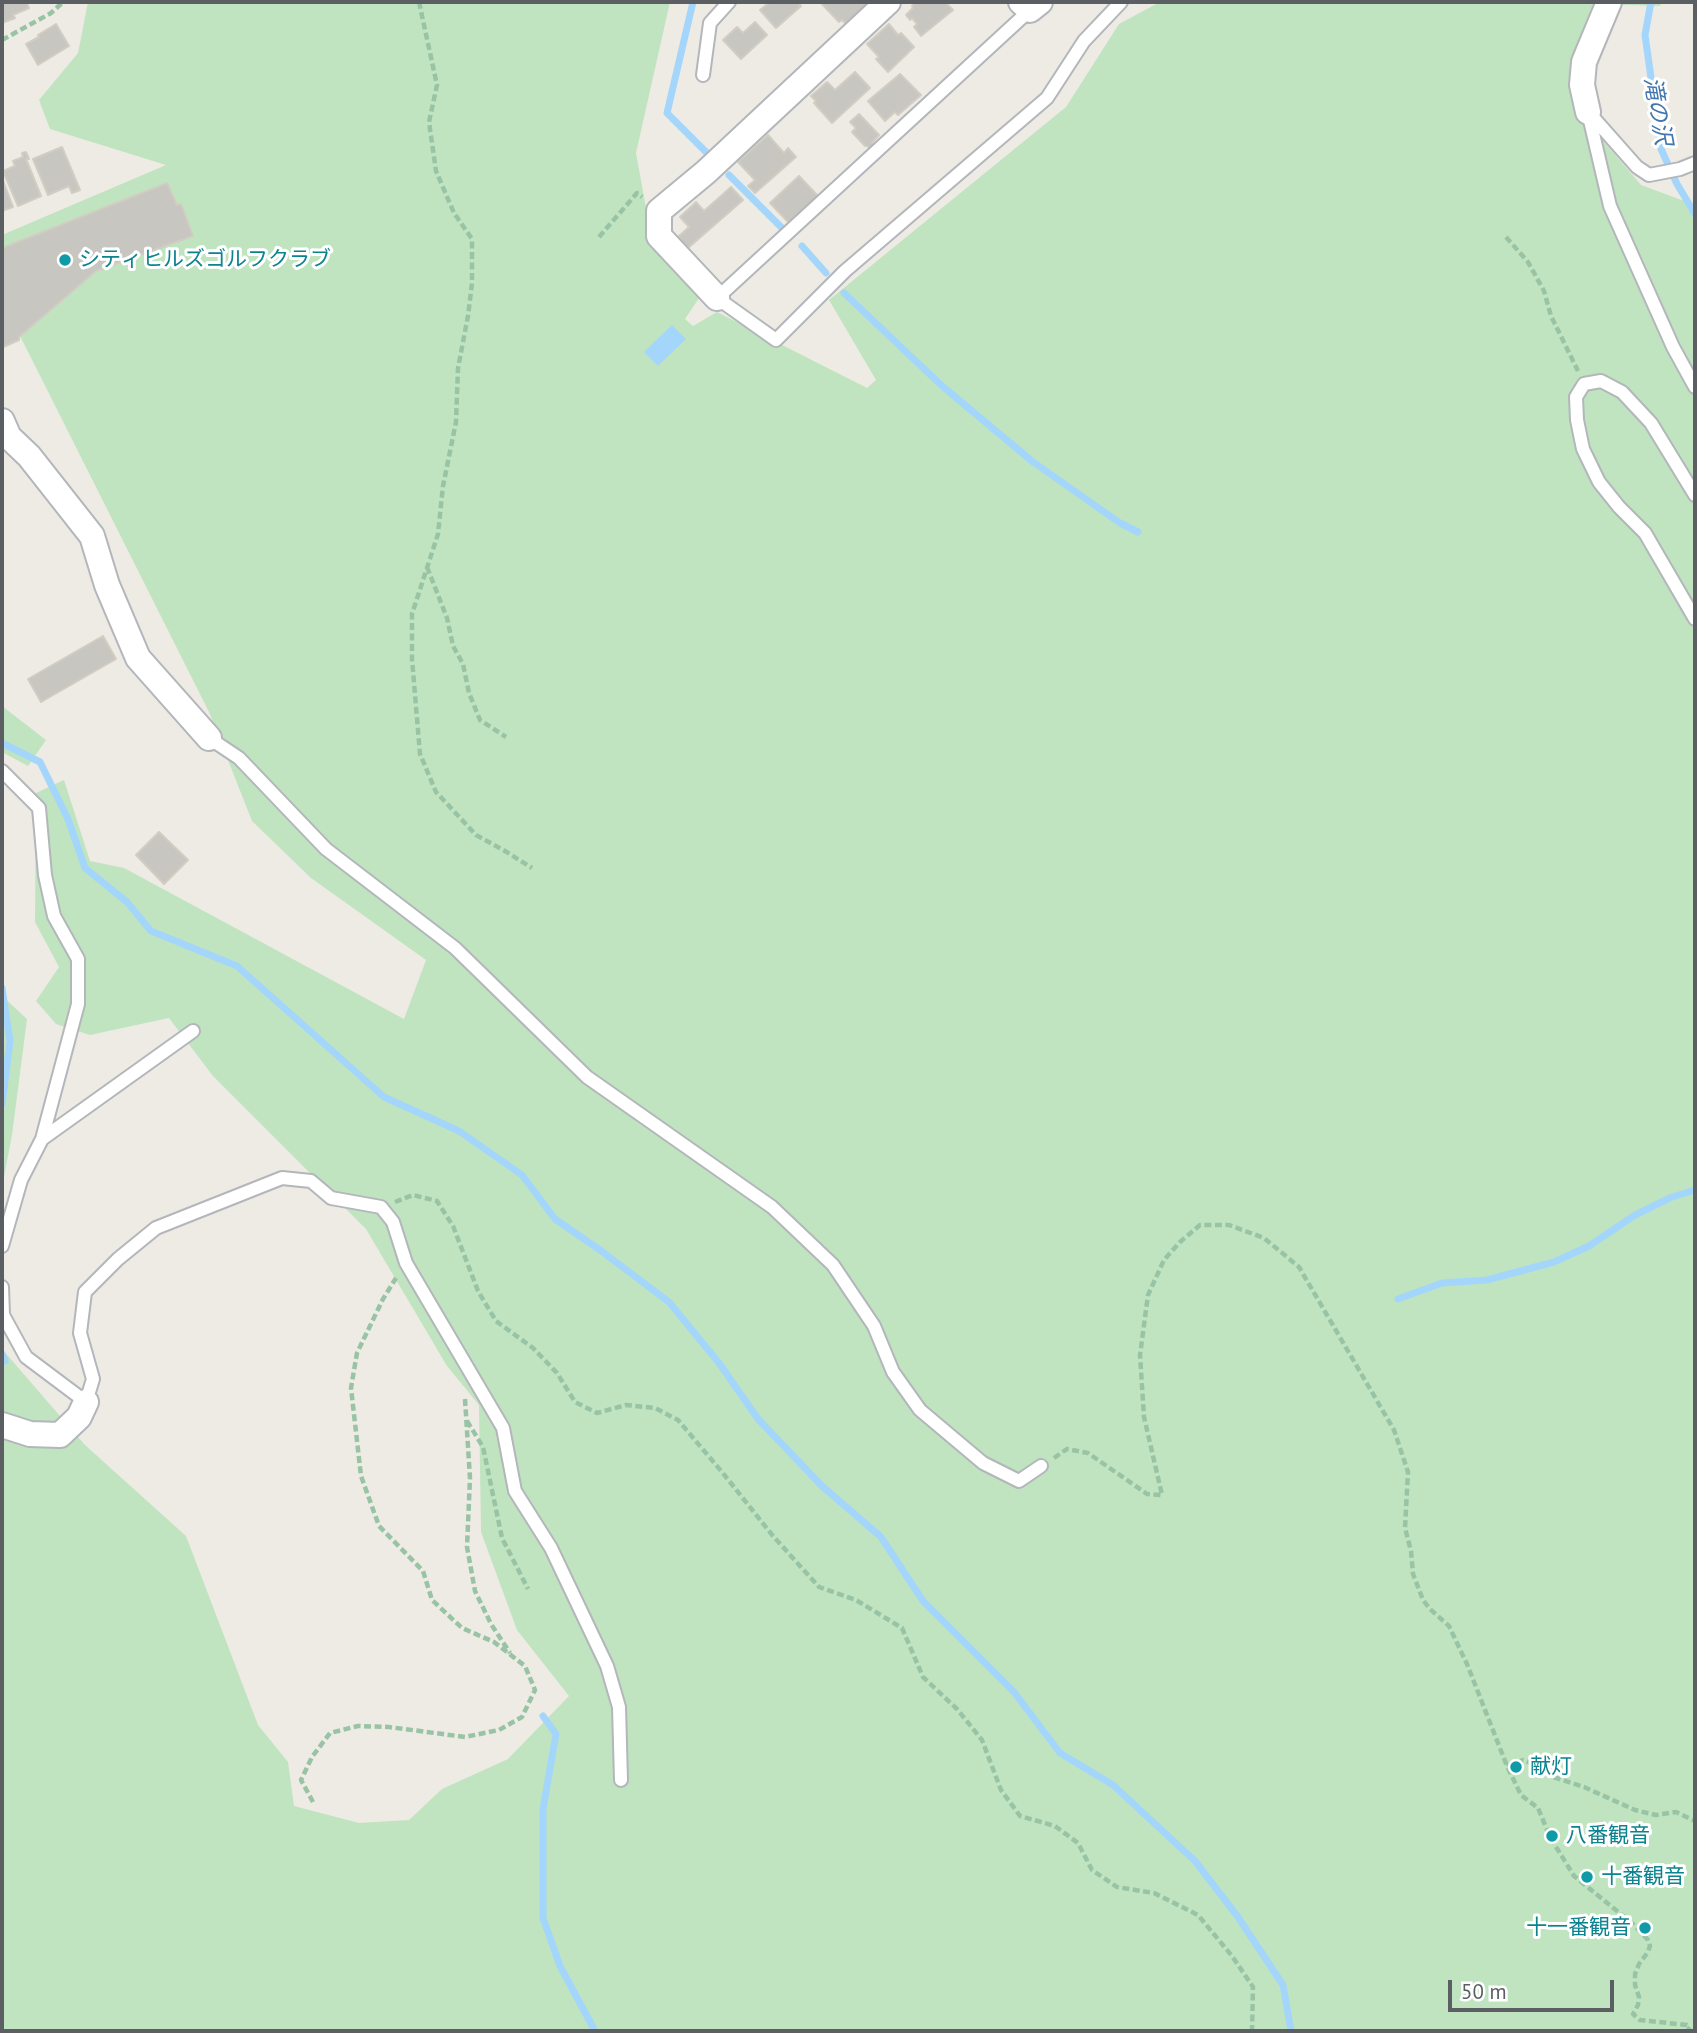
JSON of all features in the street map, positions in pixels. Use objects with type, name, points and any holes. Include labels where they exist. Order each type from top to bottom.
[{"type":"street","points":[[717,298],[659,236],[659,211],[706,172],[888,2]]},
{"type":"street","points":[[1588,112],[1581,85],[1584,62],[1609,2]]},
{"type":"street","points":[[2,421],[9,436],[29,456],[92,536],[107,585],[138,658],[209,738]]},
{"type":"street","points":[[2,1425],[30,1434],[60,1435],[79,1416],[86,1402]]},
{"type":"lane","points":[[703,75],[710,23],[729,2]]},
{"type":"lane","points":[[1030,5],[717,298],[776,340],[845,271],[1047,98],[1084,41],[1121,2]]},
{"type":"lane","points":[[1588,112],[1637,167],[1649,175],[1695,163]]},
{"type":"lane","points":[[1588,112],[1610,206],[1673,347],[1695,387]]},
{"type":"lane","points":[[1695,495],[1651,423],[1622,393],[1601,381],[1584,384],[1576,397],[1583,449],[1599,482],[1644,533],[1695,619]]},
{"type":"lane","points":[[209,738],[239,758],[326,849],[455,948],[587,1077],[772,1207],[833,1265],[874,1326],[892,1372],[920,1410],[983,1463],[1019,1481],[1041,1466]]},
{"type":"lane","points":[[2,771],[39,808],[45,875],[54,916],[78,958],[78,1004],[42,1139],[21,1180],[2,1246]]},
{"type":"lane","points":[[42,1139],[193,1031]]},
{"type":"lane","points":[[2,1287],[3,1315],[26,1357],[86,1402],[93,1380],[80,1333],[85,1292],[118,1259],[156,1228],[282,1178],[311,1181],[331,1198],[381,1207],[393,1222],[406,1263],[503,1428],[515,1491],[551,1548],[607,1666],[619,1707],[621,1780]]},
{"type":"path","points":[[2,40],[51,13],[63,2]]},
{"type":"path","points":[[419,2],[437,85],[429,122],[436,171],[454,213],[472,239],[472,283],[458,368],[456,422],[443,486],[438,534],[412,614],[412,659],[420,754],[436,792],[476,835],[532,868]]},
{"type":"path","points":[[599,237],[637,193],[659,211]]},
{"type":"path","points":[[1506,237],[1528,262],[1544,291],[1551,316],[1584,384]]},
{"type":"path","points":[[427,566],[447,618],[453,646],[463,664],[469,693],[480,720],[506,737]]},
{"type":"path","points":[[381,1207],[413,1195],[437,1201],[453,1226],[478,1291],[496,1321],[533,1348],[557,1373],[575,1402],[597,1413],[626,1405],[655,1408],[678,1420],[772,1536],[819,1587],[856,1600],[902,1628],[923,1677],[957,1709],[982,1740],[1001,1790],[1020,1816],[1055,1826],[1078,1843],[1092,1870],[1117,1887],[1154,1893],[1198,1915],[1253,1987],[1252,2031]]},
{"type":"path","points":[[1041,1466],[1068,1449],[1088,1453],[1147,1493],[1162,1495],[1144,1417],[1140,1355],[1148,1295],[1164,1259],[1200,1225],[1229,1225],[1264,1238],[1299,1267],[1394,1430],[1408,1472],[1405,1528],[1413,1574],[1423,1600],[1449,1626],[1521,1795],[1538,1808],[1550,1837],[1574,1876],[1633,1924],[1648,1940],[1650,1947],[1635,1973],[1639,1997],[1633,2014],[1640,2020],[1688,2025],[1690,2027],[1687,2031]]},
{"type":"path","points":[[313,1802],[301,1780],[312,1757],[330,1733],[358,1726],[465,1737],[499,1730],[522,1717],[535,1690],[525,1666],[494,1642],[462,1628],[432,1600],[423,1571],[379,1526],[361,1476],[351,1388],[357,1353],[383,1299],[406,1263]]},
{"type":"path","points":[[465,1396],[470,1478],[467,1547],[475,1591],[491,1624],[512,1657]]},
{"type":"path","points":[[466,1420],[483,1447],[502,1538],[528,1590]]},
{"type":"path","points":[[1507,1766],[1522,1760],[1553,1777],[1584,1787],[1635,1810],[1656,1815],[1676,1812],[1695,1821]]},
{"type":"green space","points":[[88,2],[670,2],[636,153],[652,241],[701,295],[685,319],[693,326],[717,312],[867,388],[876,380],[829,300],[1066,107],[1119,24],[1160,2],[1662,2],[1660,6],[1593,4],[1574,54],[1576,109],[1641,185],[1695,205],[1695,2031],[2,2031],[2,1349],[85,1445],[186,1536],[258,1725],[288,1762],[294,1806],[359,1823],[409,1820],[442,1789],[508,1759],[569,1696],[517,1630],[481,1532],[479,1405],[447,1366],[366,1229],[213,1076],[169,1018],[90,1035],[56,1024],[36,1001],[59,967],[35,922],[36,793],[64,780],[90,861],[124,868],[404,1019],[426,960],[311,878],[252,821],[209,712],[2,300],[2,235],[166,165],[50,129],[39,100],[78,53]]},
{"type":"green space","points":[[2,706],[46,740],[28,766],[2,752]]},
{"type":"green space","points":[[2,996],[27,1019],[12,1135],[2,1187]]},
{"type":"water","points":[[672,325],[686,339],[658,366],[644,352]]},
{"type":"building","points":[[2,2],[30,2],[27,3],[29,8],[2,23]]},
{"type":"building","points":[[770,2],[797,2],[801,6],[776,28],[760,10]]},
{"type":"building","points":[[877,2],[848,26],[842,20],[839,22],[821,3]]},
{"type":"building","points":[[916,2],[945,2],[953,10],[921,36],[914,27],[917,24],[906,15]]},
{"type":"building","points":[[755,22],[767,35],[741,59],[723,40],[737,27],[743,33]]},
{"type":"building","points":[[56,24],[69,46],[38,65],[26,44]]},
{"type":"building","points":[[889,24],[914,47],[888,72],[867,44]]},
{"type":"building","points":[[855,72],[870,88],[832,123],[811,96],[827,82],[835,90]]},
{"type":"building","points":[[900,74],[921,95],[898,115],[895,112],[885,121],[868,101]]},
{"type":"building","points":[[859,114],[879,135],[872,143],[874,146],[871,149],[852,132],[856,128],[850,122]]},
{"type":"building","points":[[768,135],[784,153],[788,148],[796,157],[755,193],[748,186],[755,180],[738,162]]},
{"type":"building","points":[[62,147],[80,190],[72,193],[69,186],[48,195],[33,159]]},
{"type":"building","points":[[26,152],[29,159],[26,159],[41,196],[18,206],[3,171],[15,166],[13,161],[23,157],[22,153]]},
{"type":"building","points":[[799,176],[818,196],[789,223],[770,203]]},
{"type":"building","points":[[2,178],[13,207],[2,211]]},
{"type":"building","name":"シティヒルズゴルフクラブ","points":[[167,183],[177,205],[181,204],[193,236],[96,271],[19,337],[19,340],[3,347],[2,248]]},
{"type":"building","points":[[731,187],[743,200],[688,248],[678,237],[689,227],[680,217],[696,202],[704,211]]},
{"type":"building","points":[[103,636],[116,659],[41,702],[28,679]]},
{"type":"building","points":[[159,832],[188,860],[164,884],[136,855]]},
{"type":"waterway","points":[[693,2],[667,113],[710,156]]},
{"type":"waterway","name":"滝の沢","points":[[1651,2],[1645,35],[1661,149],[1695,214]]},
{"type":"waterway","points":[[729,175],[782,228]]},
{"type":"waterway","points":[[802,246],[826,273]]},
{"type":"waterway","points":[[844,293],[941,385],[1033,462],[1120,523],[1138,532]]},
{"type":"waterway","points":[[2,743],[40,762],[68,819],[85,868],[127,902],[151,931],[237,966],[384,1097],[459,1131],[522,1175],[555,1219],[669,1302],[719,1363],[758,1419],[822,1486],[881,1537],[923,1601],[1014,1692],[1060,1753],[1113,1785],[1195,1861],[1238,1917],[1283,1985],[1291,2031]]},
{"type":"waterway","points":[[2,988],[10,1041],[2,1104]]},
{"type":"waterway","points":[[1398,1299],[1442,1283],[1487,1280],[1554,1262],[1589,1246],[1635,1215],[1672,1197],[1695,1190]]},
{"type":"waterway","points":[[2,1354],[5,1361]]},
{"type":"waterway","points":[[543,1716],[556,1734],[543,1809],[543,1918],[560,1966],[595,2031]]},
{"type":"place","name":"シティヒルズゴルフクラブ","points":[[65,260]]},
{"type":"place","name":"献灯","points":[[1516,1767]]},
{"type":"place","name":"八番観音","points":[[1552,1836]]},
{"type":"place","name":"十番観音","points":[[1587,1877]]},
{"type":"place","name":"十一番観音","points":[[1645,1928]]}]
